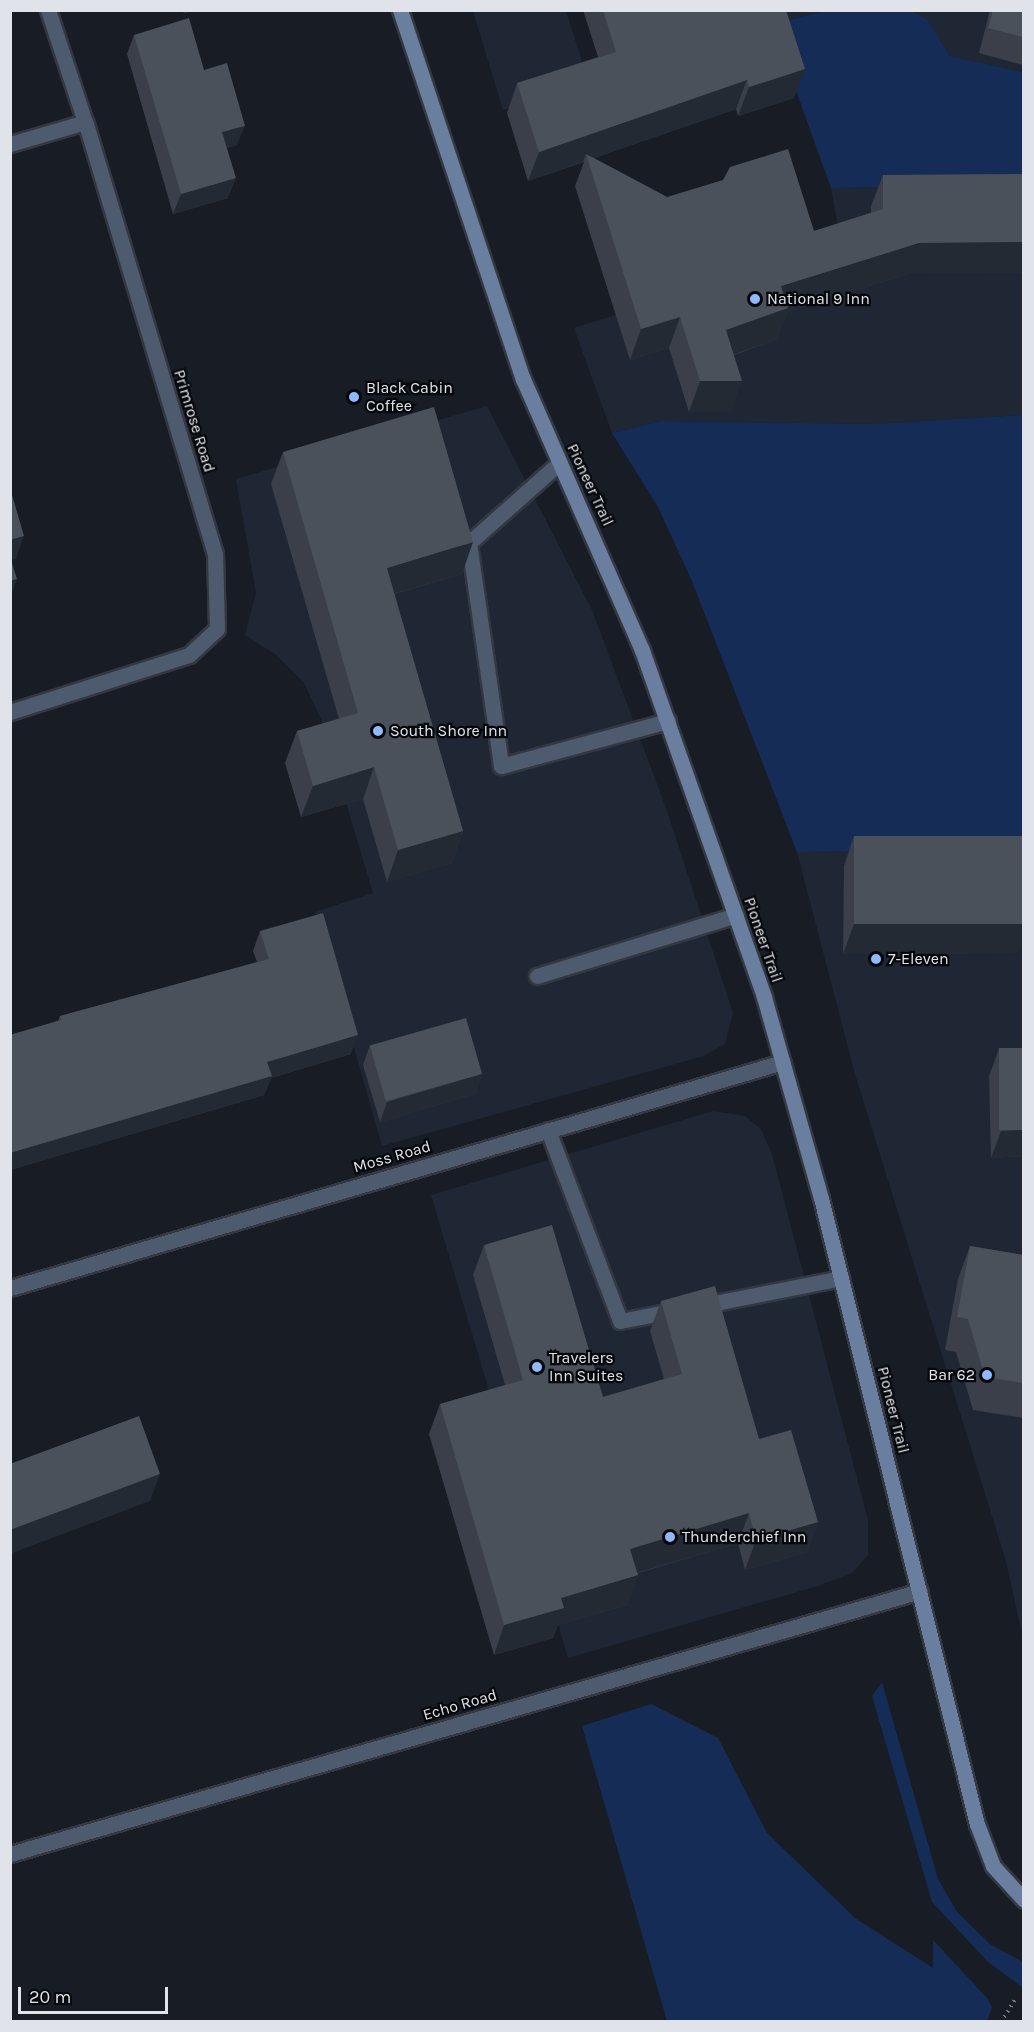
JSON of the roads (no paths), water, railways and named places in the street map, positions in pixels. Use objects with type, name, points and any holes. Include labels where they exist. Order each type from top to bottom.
[{"type":"main road","name":"Pioneer Trail","points":[[400,10],[523,379],[559,463],[614,579],[668,721],[735,915],[783,1062],[841,1278],[984,1848],[1007,1886],[1023,1900]]},
{"type":"street","name":"Primrose Road","points":[[10,712],[189,655],[217,629],[220,595],[215,554],[85,122],[48,10]]},
{"type":"street","points":[[10,144],[85,122]]},
{"type":"street","points":[[559,463],[469,543],[501,766],[668,721]]},
{"type":"street","points":[[537,976],[735,915]]},
{"type":"street","name":"Moss Road","points":[[10,1288],[783,1062]]},
{"type":"street","points":[[548,1130],[620,1321],[841,1278]]},
{"type":"street","name":"Echo Road","points":[[10,1854],[920,1591]]},
{"type":"place","name":"National 9 Inn","points":[[755,299]]},
{"type":"place","name":"Black Cabin Coffee","points":[[354,397]]},
{"type":"place","name":"South Shore Inn","points":[[378,731]]},
{"type":"place","name":"7-Eleven","points":[[876,959]]},
{"type":"place","name":"Travelers Inn Suites","points":[[537,1367]]},
{"type":"place","name":"Bar 62","points":[[987,1375]]},
{"type":"place","name":"Thunderchief Inn","points":[[670,1537]]}]
